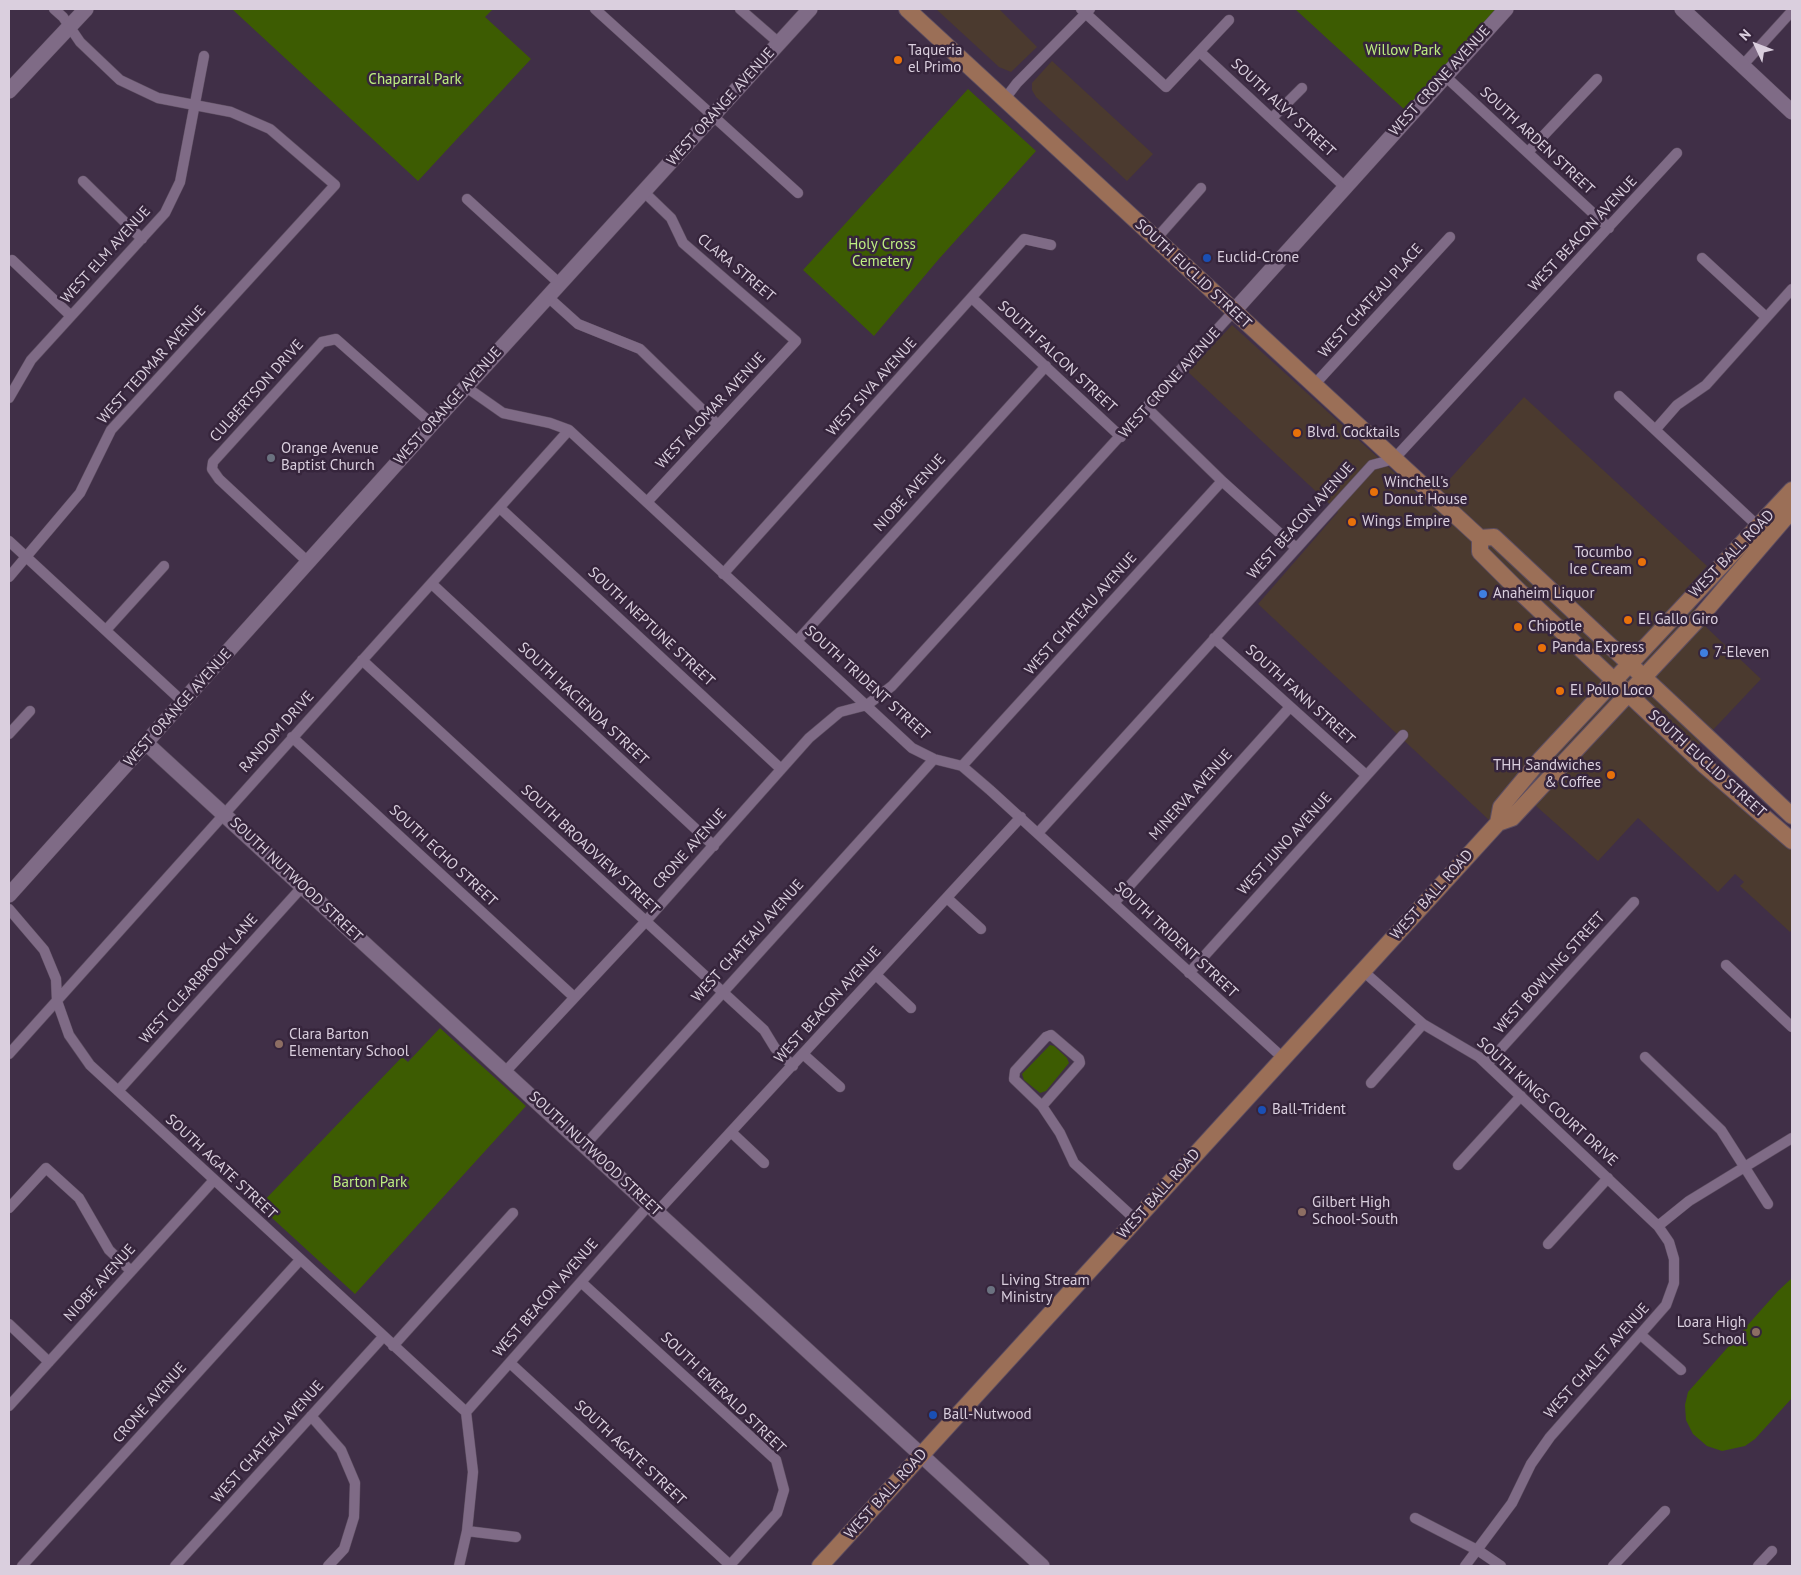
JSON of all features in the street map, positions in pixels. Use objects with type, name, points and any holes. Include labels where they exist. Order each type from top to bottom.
[{"type":"main road","name":"SOUTH EUCLID STREET","points":[[907,9],[1155,240],[1480,538],[1494,538],[1792,816]]},
{"type":"main road","name":"WEST BALL ROAD","points":[[820,1566],[1498,823],[1512,818],[1707,609],[1792,490]]},
{"type":"main road","name":"WEST BALL ROAD","points":[[1498,823],[1501,807],[1540,760],[1629,664],[1764,531],[1792,510]]},
{"type":"main road","name":"SOUTH EUCLID STREET","points":[[1480,538],[1480,552],[1704,765],[1792,841]]},
{"type":"street","points":[[54,9],[63,17],[80,42],[120,80],[158,98],[195,106]]},
{"type":"street","points":[[9,91],[86,9]]},
{"type":"street","points":[[595,9],[798,193]]},
{"type":"street","points":[[740,9],[779,43]]},
{"type":"street","name":"WEST ORANGE AVENUE","points":[[9,895],[466,386],[810,9]]},
{"type":"street","name":"WEST CRONE AVENUE","points":[[867,705],[892,686],[912,666],[1506,9]]},
{"type":"street","points":[[1682,9],[1792,112]]},
{"type":"street","points":[[1004,100],[1017,83],[1086,10],[1166,87],[1229,20]]},
{"type":"street","points":[[1742,66],[1792,11]]},
{"type":"street","name":"SOUTH ALVY STREET","points":[[1200,52],[1345,187]]},
{"type":"street","name":"WEST ELM AVENUE","points":[[9,398],[11,387],[31,360],[165,213],[180,182],[204,56]]},
{"type":"street","name":"SOUTH ARDEN STREET","points":[[1445,76],[1609,228]]},
{"type":"street","points":[[1528,152],[1597,79]]},
{"type":"street","points":[[1272,118],[1302,88]]},
{"type":"street","name":"WEST TEDMAR AVENUE","points":[[9,577],[80,493],[111,430],[335,185],[270,129],[231,112],[195,106]]},
{"type":"street","name":"WEST BEACON AVENUE","points":[[1038,834],[1372,465],[1394,459],[1678,153]]},
{"type":"street","points":[[83,181],[142,239]]},
{"type":"street","points":[[1155,240],[1201,188]]},
{"type":"street","name":"CLARA STREET","points":[[644,192],[671,218],[683,243],[796,341]]},
{"type":"street","points":[[467,199],[560,284]]},
{"type":"street","name":"WEST CHATEAU PLACE","points":[[1314,385],[1450,237]]},
{"type":"street","name":"WEST SIVA AVENUE","points":[[723,574],[1024,239],[1051,245]]},
{"type":"street","points":[[1702,258],[1766,317]]},
{"type":"street","points":[[12,260],[71,316]]},
{"type":"street","points":[[1656,428],[1677,405],[1706,385],[1792,289]]},
{"type":"street","points":[[548,297],[578,324],[640,349],[718,425]]},
{"type":"street","name":"SOUTH FALCON STREET","points":[[972,298],[1121,437]]},
{"type":"street","name":"CULBERTSON DRIVE","points":[[308,562],[219,479],[212,468],[212,462],[322,342],[336,339],[432,424]]},
{"type":"street","name":"WEST ALOMAR AVENUE","points":[[647,502],[796,341]]},
{"type":"street","name":"NIOBE AVENUE","points":[[797,641],[1046,366]]},
{"type":"street","name":"SOUTH TRIDENT STREET","points":[[466,386],[504,413],[550,422],[569,430],[912,748],[934,759],[962,766],[1283,1058]]},
{"type":"street","points":[[1619,396],[1656,428],[1764,531]]},
{"type":"street","points":[[1147,408],[1222,481],[1296,548]]},
{"type":"street","name":"RANDOM DRIVE","points":[[9,1054],[569,430]]},
{"type":"street","name":"WEST CHATEAU AVENUE","points":[[962,766],[1222,481]]},
{"type":"street","name":"SOUTH NEPTUNE STREET","points":[[500,508],[781,769]]},
{"type":"street","points":[[9,541],[183,702]]},
{"type":"street","points":[[106,630],[164,566]]},
{"type":"street","name":"SOUTH HACIENDA STREET","points":[[432,584],[714,846]]},
{"type":"street","name":"SOUTH FANN STREET","points":[[1214,638],[1366,775]]},
{"type":"street","name":"SOUTH BROADVIEW STREET","points":[[362,660],[764,1030],[775,1048],[793,1066]]},
{"type":"street","name":"CRONE AVENUE","points":[[505,1072],[646,922],[809,738],[840,712],[867,705]]},
{"type":"street","name":"MINERVA AVENUE","points":[[1114,903],[1290,707]]},
{"type":"street","points":[[9,734],[30,711]]},
{"type":"street","name":"WEST JUNO AVENUE","points":[[1189,973],[1403,735]]},
{"type":"street","name":"SOUTH ECHO STREET","points":[[292,737],[574,997]]},
{"type":"street","name":"SOUTH NUTWOOD STREET","points":[[146,744],[225,814],[1042,1566]]},
{"type":"street","name":"WEST CHATEAU AVENUE","points":[[585,1145],[722,991],[934,759]]},
{"type":"street","name":"WEST BEACON AVENUE","points":[[466,1412],[581,1282],[731,1132],[1021,818]]},
{"type":"street","name":"WEST CLEARBROOK LANE","points":[[118,1092],[303,886]]},
{"type":"street","points":[[947,898],[981,929]]},
{"type":"street","name":"WEST BOWLING STREET","points":[[1487,1064],[1634,902]]},
{"type":"street","name":"SOUTH AGATE STREET","points":[[9,909],[44,950],[56,978],[57,1001],[69,1035],[90,1065],[466,1412]]},
{"type":"street","points":[[1726,965],[1792,1027]]},
{"type":"street","name":"SOUTH KINGS COURT DRIVE","points":[[1363,971],[1424,1024],[1469,1050],[1487,1064],[1658,1226]]},
{"type":"street","points":[[876,975],[911,1008]]},
{"type":"street","points":[[1371,1083],[1424,1024]]},
{"type":"street","points":[[1042,1106],[1080,1063],[1079,1059],[1051,1035],[1046,1037],[1014,1075],[1016,1082],[1042,1106],[1060,1133],[1074,1162],[1136,1220]]},
{"type":"street","points":[[803,1054],[840,1087]]},
{"type":"street","points":[[1645,1057],[1716,1124],[1746,1167],[1768,1204]]},
{"type":"street","points":[[1458,1165],[1521,1096]]},
{"type":"street","points":[[731,1132],[764,1164]]},
{"type":"street","points":[[1658,1226],[1689,1201],[1792,1138]]},
{"type":"street","points":[[9,1208],[46,1168],[79,1198],[109,1250],[131,1272]]},
{"type":"street","points":[[1548,1244],[1608,1178]]},
{"type":"street","name":"NIOBE AVENUE","points":[[9,1406],[214,1180]]},
{"type":"street","points":[[393,1346],[513,1213]]},
{"type":"street","name":"WEST CHALET AVENUE","points":[[1465,1566],[1479,1551],[1512,1503],[1532,1464],[1550,1436],[1662,1310],[1674,1283],[1675,1268],[1672,1249],[1658,1226]]},
{"type":"street","name":"CRONE AVENUE","points":[[22,1566],[300,1260]]},
{"type":"street","name":"SOUTH EMERALD STREET","points":[[581,1282],[776,1460],[784,1490],[777,1513],[730,1566]]},
{"type":"street","points":[[9,1324],[49,1362]]},
{"type":"street","points":[[1641,1335],[1680,1370]]},
{"type":"street","name":"WEST CHATEAU AVENUE","points":[[175,1566],[383,1337]]},
{"type":"street","name":"SOUTH AGATE STREET","points":[[510,1363],[730,1566]]},
{"type":"street","points":[[459,1566],[467,1531],[473,1472],[466,1412]]},
{"type":"street","points":[[311,1416],[341,1450],[356,1483],[354,1517],[344,1549],[328,1566]]},
{"type":"street","points":[[1613,1566],[1665,1511]]},
{"type":"street","points":[[1415,1518],[1479,1551],[1501,1566]]},
{"type":"street","points":[[467,1531],[516,1537]]},
{"type":"street","points":[[1758,1566],[1772,1551]]},
{"type":"shaded area","points":[[936,9],[999,9],[1037,47],[1011,72],[999,67]]},
{"type":"shaded area","points":[[1052,61],[1153,154],[1127,181],[1036,97],[1032,90],[1032,83]]},
{"type":"shaded area","points":[[1232,325],[1428,503],[1524,397],[1707,566],[1685,590],[1707,628],[1761,679],[1695,749],[1792,838],[1792,929],[1790,932],[1740,886],[1744,882],[1735,874],[1718,892],[1638,818],[1598,861],[1518,790],[1489,820],[1258,604],[1338,512],[1188,372]]},
{"type":"green space","name":"Chaparral Park","points":[[232,9],[493,9],[485,17],[531,59],[418,181]]},
{"type":"green space","name":"Willow Park","points":[[1295,9],[1498,9],[1405,110]]},
{"type":"green space","name":"Holy Cross Cemetery","points":[[968,89],[1036,151],[938,260],[874,336],[803,270]]},
{"type":"green space","name":"Barton Park","points":[[440,1028],[526,1106],[355,1294],[259,1206],[402,1057],[408,1062]]},
{"type":"green space","points":[[1050,1045],[1054,1046],[1067,1058],[1069,1063],[1046,1091],[1040,1093],[1024,1080],[1022,1074]]},
{"type":"green space","points":[[1792,1278],[1792,1398],[1755,1439],[1745,1446],[1722,1451],[1707,1446],[1693,1434],[1686,1420],[1685,1405],[1688,1392],[1778,1291]]},
{"type":"place","name":"Taqueria el Primo","points":[[898,60]]},
{"type":"place","name":"Euclid-Crone","points":[[1207,258]]},
{"type":"place","name":"Blvd. Cocktails","points":[[1297,433]]},
{"type":"place","name":"Orange Avenue Baptist Church","points":[[271,458]]},
{"type":"place","name":"Winchell's Donut House","points":[[1374,492]]},
{"type":"place","name":"Wings Empire","points":[[1352,522]]},
{"type":"place","name":"Tocumbo Ice Cream","points":[[1642,562]]},
{"type":"place","name":"Anaheim Liquor","points":[[1483,594]]},
{"type":"place","name":"El Gallo Giro","points":[[1628,620]]},
{"type":"place","name":"Chipotle","points":[[1518,627]]},
{"type":"place","name":"Panda Express","points":[[1542,648]]},
{"type":"place","name":"7-Eleven","points":[[1704,653]]},
{"type":"place","name":"El Pollo Loco","points":[[1560,691]]},
{"type":"place","name":"THH Sandwiches & Coffee","points":[[1611,775]]},
{"type":"place","name":"Clara Barton Elementary School","points":[[279,1044]]},
{"type":"place","name":"Ball-Trident","points":[[1262,1110]]},
{"type":"place","name":"Gilbert High School-South","points":[[1302,1212]]},
{"type":"place","name":"Living Stream Ministry","points":[[991,1290]]},
{"type":"place","name":"Loara High School","points":[[1756,1332]]},
{"type":"place","name":"Ball-Nutwood","points":[[933,1415]]}]
